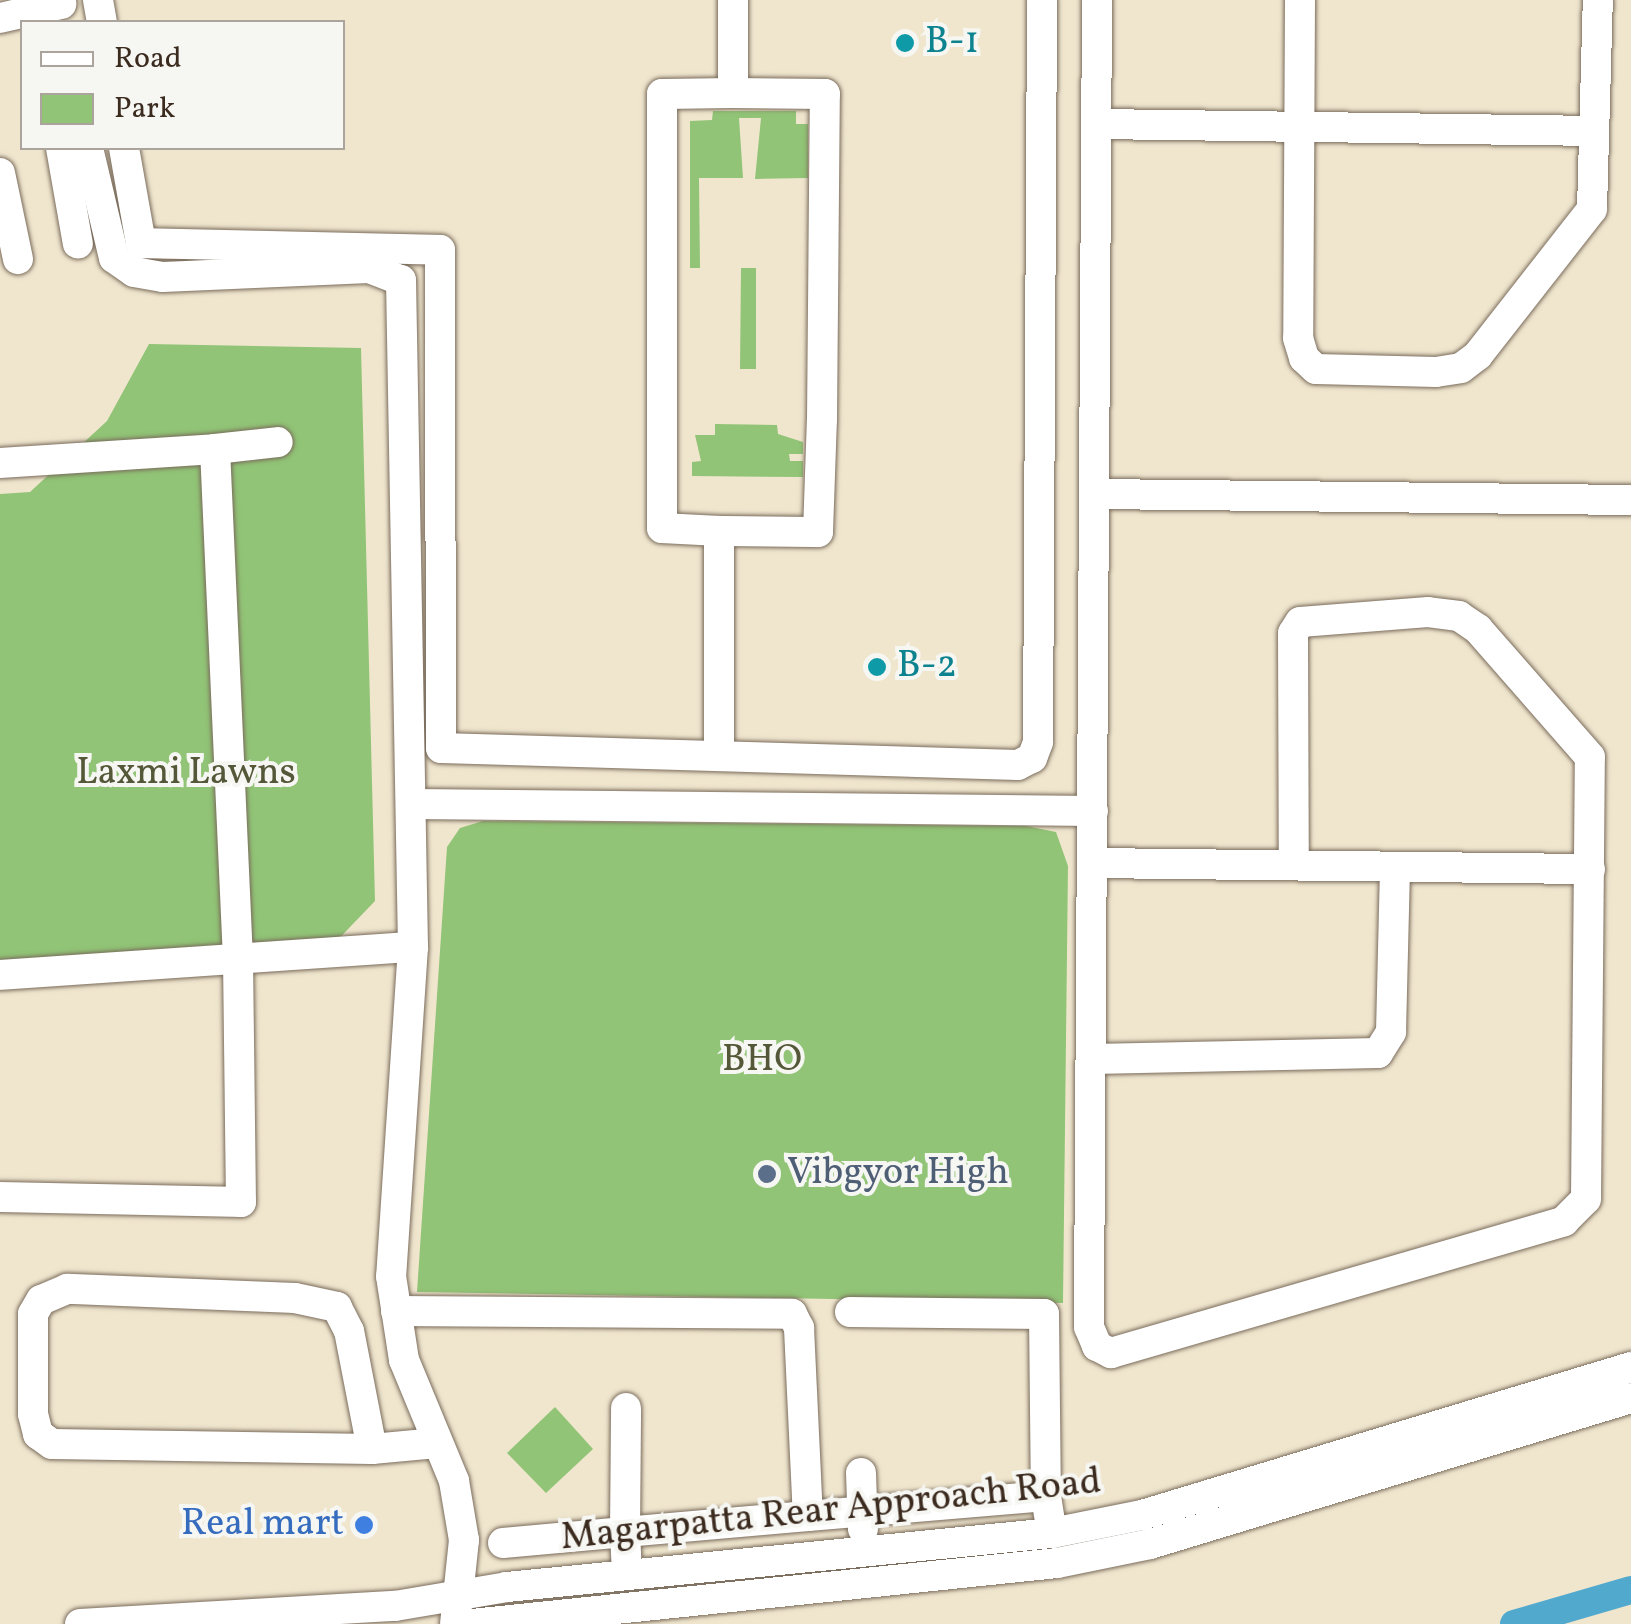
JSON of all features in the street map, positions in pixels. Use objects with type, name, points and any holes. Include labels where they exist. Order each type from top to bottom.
[{"type":"street","points":[[734,0],[734,93]]},
{"type":"street","points":[[124,150],[141,243],[440,250],[441,748],[720,753],[1018,765],[1032,758],[1038,742],[1042,0]]},
{"type":"street","points":[[1097,0],[1089,1328],[1097,1346],[1111,1353],[1564,1221],[1586,1199],[1594,778],[1578,735],[1478,628],[1459,616],[1428,612],[1300,622],[1293,634],[1294,866]]},
{"type":"street","points":[[1300,0],[1298,338],[1304,358],[1316,369],[1436,372],[1460,368],[1478,355],[1583,228],[1592,209],[1598,0]]},
{"type":"street","points":[[0,18],[52,12]]},
{"type":"street","points":[[662,94],[825,94],[818,532],[719,531],[662,528],[662,94]]},
{"type":"street","points":[[1097,124],[1594,131]]},
{"type":"street","points":[[61,150],[78,244]]},
{"type":"street","points":[[88,150],[114,258],[134,272],[163,277],[368,268],[401,280],[414,804],[413,946],[391,1276],[404,1360],[454,1481],[464,1540],[462,1616]]},
{"type":"street","points":[[0,173],[18,258]]},
{"type":"street","points":[[0,463],[215,450],[278,442]]},
{"type":"street","points":[[0,1197],[241,1202],[238,959],[215,450]]},
{"type":"street","points":[[1094,506],[1631,500]]},
{"type":"street","points":[[719,531],[720,753]]},
{"type":"street","points":[[414,804],[1093,811]]},
{"type":"street","points":[[1093,863],[1590,868]]},
{"type":"street","points":[[1093,1059],[1378,1053],[1391,1032],[1395,867]]},
{"type":"street","points":[[0,975],[413,946]]},
{"type":"street","points":[[372,1449],[349,1332],[338,1307],[296,1298],[66,1289],[41,1300],[33,1314],[33,1414],[38,1434],[52,1444],[372,1449],[437,1443]]},
{"type":"street","points":[[396,1311],[792,1314],[800,1328],[808,1516]]},
{"type":"street","points":[[850,1312],[1044,1314],[1046,1496],[1052,1533]]},
{"type":"street","name":"Magarpatta Rear Approach Road","points":[[462,1616],[508,1587],[1052,1533],[1142,1515],[1631,1367]]},
{"type":"street","name":"Magarpatta Rear Approach Road","points":[[80,1624],[462,1616],[1057,1563],[1150,1544],[1631,1398]]},
{"type":"street","points":[[626,1408],[627,1575]]},
{"type":"street","points":[[861,1473],[864,1552]]},
{"type":"street","points":[[504,1542],[1046,1496]]},
{"type":"green space","points":[[713,111],[796,111],[796,124],[808,124],[808,178],[755,179],[761,118],[739,118],[743,178],[699,178],[700,268],[690,268],[690,121],[712,120]]},
{"type":"green space","points":[[741,268],[756,268],[756,369],[740,369]]},
{"type":"green space","name":"Laxmi Lawns","points":[[149,344],[361,348],[375,901],[325,953],[0,975],[0,494],[30,492],[107,421]]},
{"type":"green space","points":[[715,424],[777,425],[778,434],[803,442],[803,454],[789,454],[790,461],[803,461],[803,477],[692,476],[692,462],[701,461],[695,435],[715,435]]},
{"type":"green space","name":"BHO","points":[[483,821],[1026,826],[1056,832],[1068,866],[1063,1303],[417,1292],[447,847],[460,828]]},
{"type":"green space","points":[[555,1407],[593,1449],[546,1493],[507,1453]]},
{"type":"waterway","points":[[1514,1624],[1631,1590]]},
{"type":"place","name":"B-1","points":[[905,43]]},
{"type":"place","name":"B-2","points":[[877,667]]},
{"type":"place","name":"Vibgyor High","points":[[767,1174]]},
{"type":"place","name":"Real mart","points":[[364,1525]]}]
